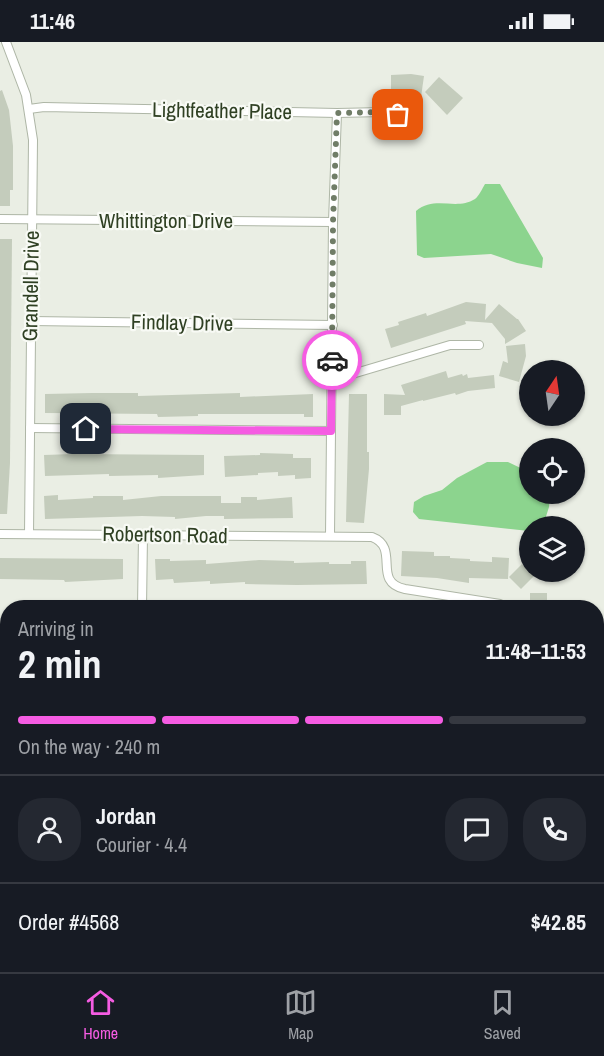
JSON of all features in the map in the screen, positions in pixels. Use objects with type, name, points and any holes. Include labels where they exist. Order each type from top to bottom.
[{"type":"street","name":"Grandell Drive","points":[[6,42],[16,64],[30,109],[33,140],[29,534]]},
{"type":"street","name":"Lightfeather Place","points":[[30,109],[44,106],[337,113],[383,112],[413,119]]},
{"type":"street","points":[[330,536],[333,222],[337,113]]},
{"type":"street","name":"Whittington Drive","points":[[0,219],[333,222]]},
{"type":"street","name":"Findlay Drive","points":[[31,321],[333,325]]},
{"type":"street","points":[[332,380],[450,345],[479,345]]},
{"type":"street","points":[[30,428],[331,431]]},
{"type":"street","name":"Robertson Road","points":[[0,534],[372,537],[379,540],[386,550],[389,581],[399,588],[475,600]]},
{"type":"street","points":[[142,600],[143,535]]},
{"type":"shaded area","points":[[485,184],[500,184],[543,258],[542,268],[491,254],[424,258],[417,255],[416,211],[431,204],[468,202],[476,198]]},
{"type":"shaded area","points":[[487,462],[508,462],[519,467],[519,504],[549,504],[546,516],[519,516],[519,530],[419,519],[413,512],[414,502],[442,490],[457,478]]},
{"type":"building","points":[[391,75],[424,76],[421,97],[405,95],[405,98],[391,98]]},
{"type":"building","points":[[439,77],[463,98],[447,115],[425,92]]},
{"type":"building","points":[[2,90],[9,110],[13,146],[13,190],[10,190],[10,206],[0,206],[0,91]]},
{"type":"building","points":[[0,239],[12,239],[10,463],[7,514],[0,514]]},
{"type":"building","points":[[466,302],[486,304],[485,320],[499,304],[518,319],[526,331],[505,344],[505,339],[492,323],[465,321],[466,324],[391,348],[385,329],[399,325],[398,322],[426,313],[427,316]]},
{"type":"building","points":[[525,344],[525,360],[519,360],[519,382],[499,376],[503,361],[508,363],[506,346]]},
{"type":"building","points":[[446,371],[448,378],[462,374],[463,376],[467,374],[468,378],[494,375],[495,388],[423,400],[401,406],[401,415],[384,415],[384,394],[405,395],[401,385]]},
{"type":"building","points":[[138,393],[138,396],[240,393],[240,397],[313,394],[313,417],[304,417],[304,414],[198,414],[198,416],[158,417],[157,414],[45,413],[45,394]]},
{"type":"building","points":[[349,394],[367,394],[369,469],[364,523],[346,522]]},
{"type":"building","points":[[260,453],[293,454],[293,458],[311,458],[311,478],[295,479],[295,475],[278,476],[278,472],[225,477],[224,456],[260,455]]},
{"type":"building","points":[[44,455],[204,455],[204,475],[158,478],[158,475],[109,476],[109,474],[45,476]]},
{"type":"building","points":[[58,495],[58,500],[93,498],[93,496],[123,496],[123,500],[161,496],[221,496],[221,503],[241,503],[241,497],[257,497],[257,500],[292,497],[293,518],[224,519],[224,516],[206,516],[175,519],[175,517],[142,516],[45,519],[44,496]]},
{"type":"building","points":[[402,551],[434,552],[434,556],[450,556],[450,558],[470,559],[470,561],[492,562],[492,557],[509,558],[508,579],[469,578],[469,583],[401,576]]},
{"type":"building","points":[[0,558],[123,559],[123,579],[65,582],[64,580],[0,579]]},
{"type":"building","points":[[155,559],[206,560],[206,564],[259,560],[294,561],[294,563],[329,562],[329,564],[366,561],[367,584],[297,585],[245,584],[245,582],[210,584],[210,581],[174,583],[173,579],[156,580]]},
{"type":"building","points":[[519,567],[519,582],[528,582],[521,589],[509,577]]},
{"type":"building","points":[[530,593],[547,593],[547,600],[530,600]]},
{"type":"way so far","points":[[332,360],[337,113],[383,112],[398,115]]},
{"type":"route","points":[[86,429],[331,431],[332,360]]}]
